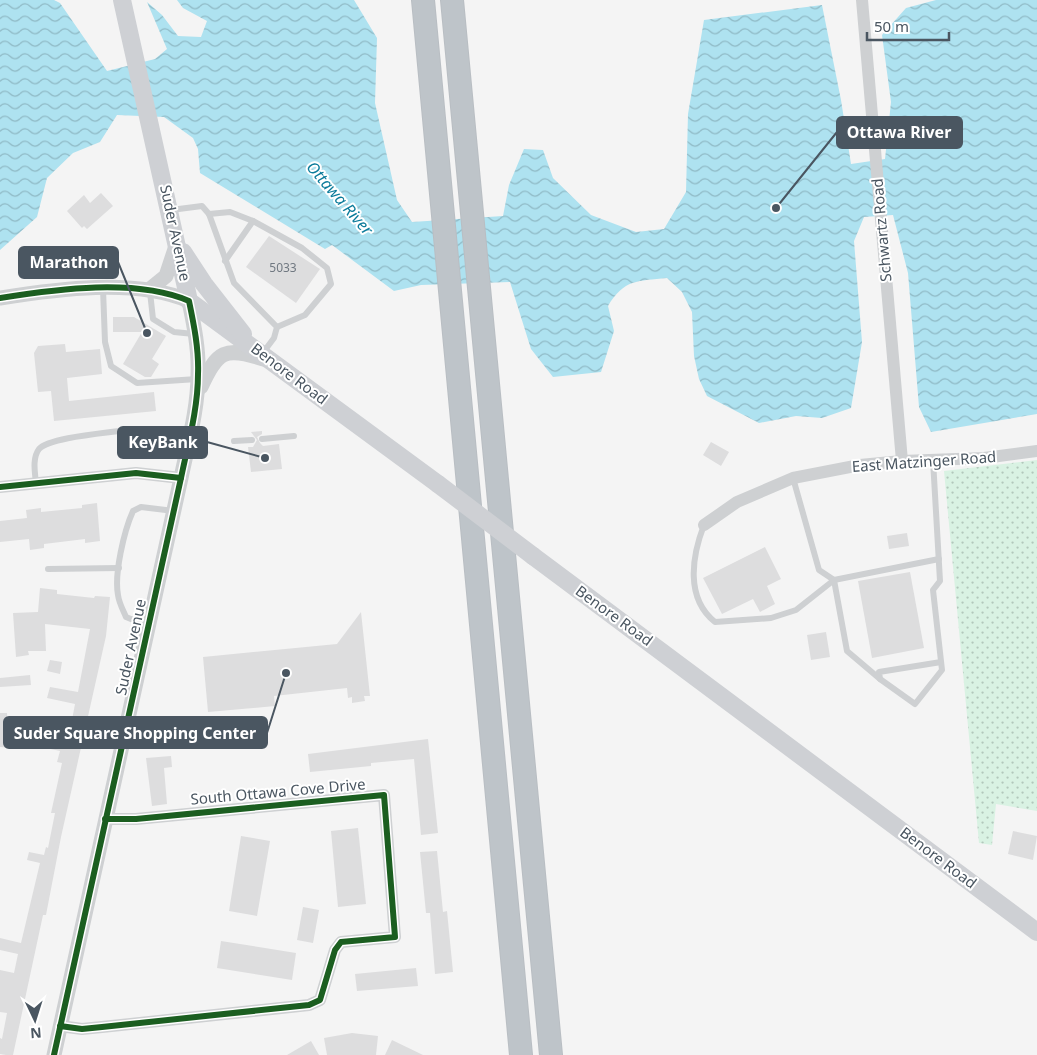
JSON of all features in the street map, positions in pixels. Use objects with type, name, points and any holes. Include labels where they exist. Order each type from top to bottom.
[{"type":"highway","points":[[423,0],[521,1055]]},
{"type":"highway","points":[[452,0],[551,1055]]},
{"type":"main road","name":"Suder Avenue","points":[[122,0],[189,301]]},
{"type":"main road","points":[[177,243],[204,284],[263,355]]},
{"type":"main road","name":"Benore Road","points":[[189,301],[648,640],[1037,932]]},
{"type":"street","name":"Schwartz Road","points":[[862,0],[902,461]]},
{"type":"street","points":[[150,289],[166,276],[177,243]]},
{"type":"street","points":[[0,298],[35,292],[150,289],[173,294],[189,301]]},
{"type":"street","name":"Suder Avenue","points":[[54,1055],[174,511],[197,396],[196,334],[189,301]]},
{"type":"street","points":[[197,396],[210,368],[218,358],[231,351],[263,355]]},
{"type":"street","name":"East Matzinger Road","points":[[704,525],[737,502],[793,478],[860,465],[902,461],[984,458],[1037,451]]},
{"type":"street","points":[[0,487],[136,473],[181,478]]},
{"type":"street","name":"South Ottawa Cove Drive","points":[[60,1026],[102,1028],[309,1005],[320,1000],[335,950],[340,942],[394,936],[384,795],[136,818],[105,819]]},
{"type":"lane","points":[[170,210],[202,206],[209,214],[234,283],[276,327]]},
{"type":"lane","points":[[209,214],[230,212],[253,221],[302,248],[327,268],[331,284],[305,315],[276,327]]},
{"type":"lane","points":[[225,261],[253,221]]},
{"type":"lane","points":[[103,289],[105,342],[111,366],[137,383],[198,379]]},
{"type":"lane","points":[[150,289],[150,306],[153,318],[174,332],[196,334]]},
{"type":"lane","points":[[263,355],[274,338],[276,327]]},
{"type":"lane","points":[[36,483],[34,464],[39,450],[50,442],[126,430]]},
{"type":"lane","points":[[262,439],[294,436]]},
{"type":"lane","points":[[234,441],[252,440]]},
{"type":"lane","points":[[793,478],[818,570],[834,580],[847,651],[915,704],[942,670],[933,590],[940,581],[933,460]]},
{"type":"lane","points":[[148,626],[126,617],[118,594],[119,568],[133,511],[141,507],[151,507],[174,511]]},
{"type":"lane","points":[[704,525],[693,560],[693,574],[697,596],[710,618],[715,622],[771,618],[796,610],[834,580],[939,559]]},
{"type":"lane","points":[[48,569],[119,568]]},
{"type":"lane","points":[[880,678],[879,672],[941,662]]},
{"type":"green space","points":[[1037,460],[1037,811],[996,804],[992,845],[979,843],[944,471]]},
{"type":"water","name":"Ottawa River","points":[[0,0],[54,0],[60,3],[107,71],[155,59],[167,49],[147,2],[162,15],[178,36],[201,37],[207,21],[183,8],[177,0],[354,0],[377,38],[375,103],[397,200],[412,222],[503,216],[509,185],[524,149],[543,150],[553,178],[591,215],[636,232],[664,229],[686,192],[688,114],[704,20],[822,5],[841,100],[851,164],[885,159],[891,102],[882,35],[906,8],[936,0],[1037,0],[1037,414],[931,432],[919,407],[908,273],[893,215],[864,217],[854,241],[862,342],[851,408],[822,418],[796,416],[759,423],[707,396],[699,379],[694,356],[692,312],[682,292],[667,278],[633,283],[626,286],[614,297],[608,306],[614,331],[601,372],[553,377],[531,349],[510,282],[421,285],[394,291],[332,245],[325,249],[200,173],[198,149],[193,138],[164,117],[117,115],[100,142],[73,153],[47,178],[37,217],[0,250]]},
{"type":"building","points":[[101,193],[113,206],[87,229],[84,226],[82,228],[67,211],[84,195],[90,203]]},
{"type":"building","points":[[269,236],[320,269],[296,303],[246,267]]},
{"type":"building","points":[[113,317],[134,317],[166,336],[152,359],[159,364],[151,377],[145,377],[123,364],[142,332],[113,332]]},
{"type":"building","points":[[65,344],[66,352],[100,349],[102,374],[67,378],[69,401],[154,392],[156,411],[54,421],[51,391],[38,392],[34,353],[38,346]]},
{"type":"building","points":[[262,431],[262,434],[257,437],[263,446],[279,444],[282,469],[251,472],[248,447],[253,447],[257,440],[251,432]]},
{"type":"building","points":[[711,442],[729,452],[721,466],[703,455]]},
{"type":"building","points":[[97,503],[100,541],[85,543],[85,539],[44,544],[44,548],[30,550],[29,539],[0,542],[0,521],[27,518],[26,510],[41,508],[41,512],[82,508],[82,505]]},
{"type":"building","points":[[907,533],[909,546],[889,549],[887,536]]},
{"type":"building","points":[[765,547],[781,579],[767,586],[775,604],[760,612],[753,599],[722,614],[703,578]]},
{"type":"building","points":[[910,572],[924,648],[872,658],[858,581]]},
{"type":"building","points":[[40,588],[57,590],[57,594],[94,598],[95,596],[110,597],[106,636],[61,837],[46,915],[43,915],[13,1055],[6,1055],[0,1054],[0,1038],[2,1039],[7,1013],[0,1012],[0,970],[14,973],[18,954],[0,950],[0,938],[21,943],[40,863],[27,860],[29,852],[44,855],[46,847],[48,848],[55,813],[51,813],[62,763],[57,762],[60,751],[32,745],[32,749],[0,747],[0,713],[7,713],[8,731],[33,733],[68,741],[75,704],[47,698],[50,687],[78,692],[90,629],[45,624],[46,651],[28,651],[29,655],[16,657],[13,613],[38,612]]},
{"type":"building","points":[[361,612],[370,696],[364,696],[365,701],[352,703],[352,697],[348,698],[347,688],[274,696],[275,706],[208,712],[203,657],[337,644]]},
{"type":"building","points":[[826,632],[830,657],[811,660],[807,635]]},
{"type":"building","points":[[50,660],[62,662],[60,674],[47,671]]},
{"type":"building","points":[[30,675],[31,685],[0,687],[0,678]]},
{"type":"building","points":[[428,739],[438,833],[421,835],[414,759],[371,763],[371,766],[310,772],[308,754]]},
{"type":"building","points":[[171,756],[172,767],[164,768],[167,804],[152,806],[146,758]]},
{"type":"building","points":[[358,828],[366,904],[338,907],[331,831]]},
{"type":"building","points":[[1013,831],[1037,836],[1033,860],[1008,854]]},
{"type":"building","points":[[241,836],[270,841],[257,916],[229,911]]},
{"type":"building","points":[[437,851],[443,912],[447,911],[453,972],[435,974],[430,913],[426,913],[420,852]]},
{"type":"building","points":[[303,907],[319,910],[313,943],[297,940]]},
{"type":"building","points":[[221,941],[296,953],[292,980],[217,968]]},
{"type":"building","points":[[416,968],[418,986],[357,991],[355,974]]},
{"type":"building","points":[[352,1033],[378,1036],[376,1055],[327,1055],[324,1038]]},
{"type":"building","points":[[392,1040],[423,1055],[385,1055]]},
{"type":"building","points":[[311,1041],[319,1055],[287,1055]]},
{"type":"cycle path","points":[[0,298],[46,291],[96,287],[145,290],[168,294],[189,301],[198,356],[198,387],[189,439],[54,1055]]},
{"type":"cycle path","points":[[0,487],[136,473],[181,478]]},
{"type":"cycle path","points":[[60,1026],[82,1029],[309,1005],[320,1000],[335,950],[341,942],[395,937],[384,795],[136,819],[105,819]]},
{"type":"place","name":"Ottawa River","points":[[776,208]]},
{"type":"place","name":"Marathon","points":[[147,333]]},
{"type":"place","name":"KeyBank","points":[[265,458]]},
{"type":"place","name":"Suder Square Shopping Center","points":[[286,673]]}]
